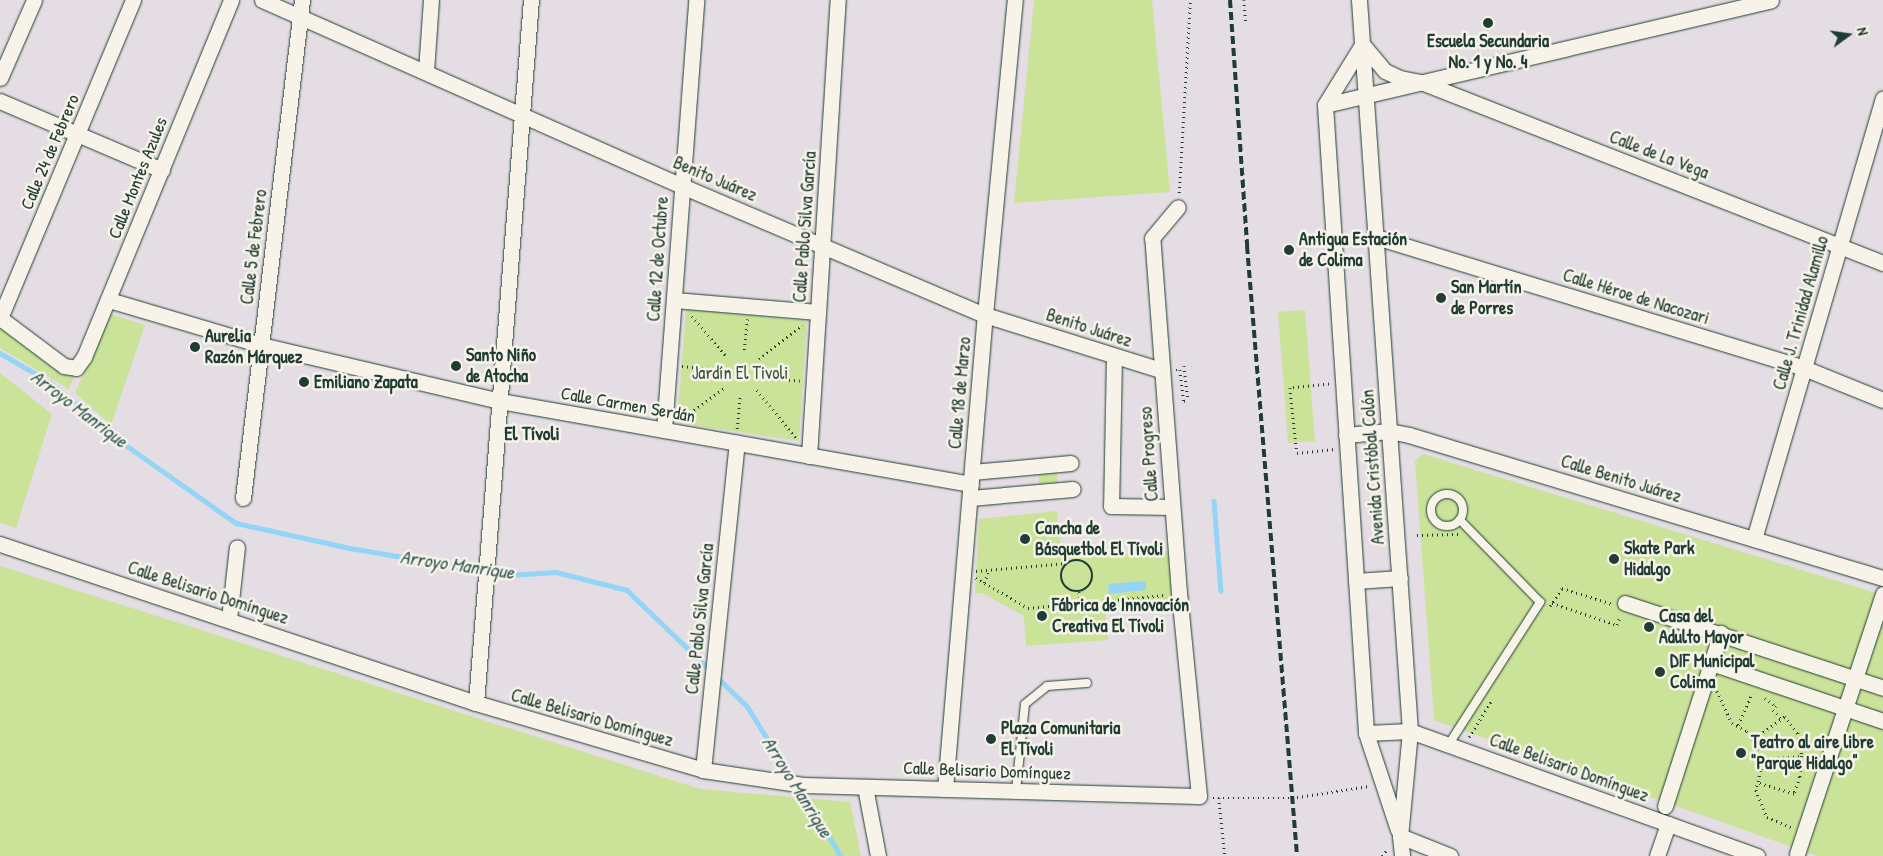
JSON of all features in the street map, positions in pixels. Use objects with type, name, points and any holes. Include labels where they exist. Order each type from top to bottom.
[{"type":"street","points":[[0,78],[34,0]]},
{"type":"street","name":"Calle 24 de Febrero","points":[[0,318],[133,0]]},
{"type":"street","name":"Calle Montes Azules","points":[[0,318],[64,366],[76,368],[84,357],[231,0]]},
{"type":"street","name":"Calle 5 de Febrero","points":[[243,498],[302,0]]},
{"type":"street","points":[[426,71],[431,0]]},
{"type":"street","points":[[476,703],[531,0]]},
{"type":"street","name":"Calle 12 de Octubre","points":[[671,426],[680,304],[682,186],[696,0]]},
{"type":"street","name":"Calle Pablo Silva García","points":[[809,456],[813,316],[822,245],[838,0]]},
{"type":"street","name":"Calle 18 de Marzo","points":[[945,789],[985,315],[1015,0]]},
{"type":"street","name":"Avenida Cristóbal Colón","points":[[1360,0],[1410,731],[1400,836],[1402,856]]},
{"type":"street","points":[[1325,105],[1771,0]]},
{"type":"street","name":"Benito Juárez","points":[[265,1],[682,186],[985,315],[1161,370]]},
{"type":"street","points":[[1325,105],[1362,45]]},
{"type":"street","name":"Calle de La Vega","points":[[1362,45],[1384,71],[1400,78],[1421,82],[1883,263]]},
{"type":"street","name":"Calle J. Trinidad Alamillo","points":[[1754,539],[1883,98]]},
{"type":"street","points":[[0,101],[162,170]]},
{"type":"street","name":"Avenida Cristóbal Colón","points":[[1325,105],[1366,733],[1400,836]]},
{"type":"street","name":"Calle Progreso","points":[[1178,207],[1152,238],[1179,593],[1199,796]]},
{"type":"street","name":"Calle Héroe de Nacozari","points":[[1376,238],[1804,368],[1883,400]]},
{"type":"street","name":"Calle Carmen Serdán","points":[[108,300],[261,345],[500,401],[737,437],[809,456],[971,485]]},
{"type":"street","points":[[680,304],[813,316]]},
{"type":"street","points":[[1114,356],[1110,506],[1172,508]]},
{"type":"street","name":"Calle Benito Juárez","points":[[1347,441],[1389,431],[1883,578]]},
{"type":"street","name":"Calle Pablo Silva García","points":[[703,770],[737,437]]},
{"type":"street","points":[[1065,464],[1067,490],[971,485],[1065,464]]},
{"type":"street","name":"Calle Belisario Domínguez","points":[[0,544],[476,703],[703,770],[796,784],[1199,796]]},
{"type":"street","points":[[229,619],[237,547]]},
{"type":"street","points":[[1356,581],[1400,578]]},
{"type":"street","points":[[1797,854],[1883,594]]},
{"type":"street","points":[[1620,604],[1721,633],[1883,688]]},
{"type":"street","points":[[1665,806],[1721,633]]},
{"type":"street","points":[[1710,667],[1883,721]]},
{"type":"street","name":"Calle Belisario Domínguez","points":[[1366,733],[1410,731],[1757,856]]},
{"type":"street","points":[[865,787],[878,856]]},
{"type":"street","points":[[1657,856],[1668,824]]},
{"type":"street","points":[[1400,836],[1450,856]]},
{"type":"lane","points":[[1445,494],[1454,496],[1459,500],[1463,509],[1460,520],[1451,526],[1440,525],[1432,518],[1433,503],[1445,494]]},
{"type":"lane","points":[[1448,744],[1540,602],[1460,520]]},
{"type":"lane","points":[[1016,791],[1025,704],[1047,686],[1087,683]]},
{"type":"path","points":[[1178,207],[1190,0]]},
{"type":"path","points":[[1244,0],[1246,21]]},
{"type":"path","points":[[680,304],[726,356]]},
{"type":"path","points":[[744,350],[748,315]]},
{"type":"path","points":[[759,359],[813,316]]},
{"type":"path","points":[[682,366],[718,370]]},
{"type":"path","points":[[1184,366],[1188,400]]},
{"type":"path","points":[[764,377],[803,382]]},
{"type":"path","points":[[1343,382],[1290,388],[1297,453],[1347,441]]},
{"type":"path","points":[[671,426],[724,388]]},
{"type":"path","points":[[757,390],[799,441]]},
{"type":"path","points":[[737,437],[740,396]]},
{"type":"path","points":[[1417,535],[1463,534]]},
{"type":"path","points":[[1079,592],[1091,582],[1092,572],[1082,560],[989,570],[984,583],[1028,608],[1179,593]]},
{"type":"path","points":[[1067,563],[1061,572],[1062,582],[1069,590],[1079,592]]},
{"type":"path","points":[[1617,625],[1552,603],[1562,588],[1620,604]]},
{"type":"path","points":[[1079,592],[1081,603]]},
{"type":"path","points":[[1710,667],[1732,723],[1738,725],[1754,738],[1763,759],[1756,790],[1767,817],[1804,832]]},
{"type":"path","points":[[1738,725],[1751,693],[1765,698],[1776,706],[1773,710],[1781,718]]},
{"type":"path","points":[[1754,738],[1785,716],[1798,733],[1802,756],[1800,777],[1794,794],[1758,783]]},
{"type":"path","points":[[1763,759],[1802,756]]},
{"type":"path","points":[[1199,796],[1219,798],[1301,797],[1383,784]]},
{"type":"path","points":[[1219,798],[1225,856]]},
{"type":"green space","points":[[1034,0],[1152,0],[1170,192],[1014,203]]},
{"type":"green space","name":"Jardín El Tivoli","points":[[686,309],[807,321],[799,441],[677,423]]},
{"type":"green space","points":[[1305,310],[1315,441],[1288,443],[1278,312]]},
{"type":"green space","points":[[110,314],[145,325],[111,425],[75,393]]},
{"type":"green space","points":[[0,323],[75,375],[69,389],[0,348]]},
{"type":"green space","points":[[0,373],[52,414],[16,528],[0,523]]},
{"type":"green space","points":[[1423,454],[1883,595],[1883,856],[1817,856],[1434,720],[1415,461]]},
{"type":"green space","points":[[1056,468],[1058,486],[1039,488],[1038,469]]},
{"type":"green space","points":[[1057,511],[1062,559],[1168,551],[1173,600],[1105,607],[1108,640],[1026,646],[1024,616],[982,593],[975,593],[979,519]]},
{"type":"green space","points":[[0,566],[700,789],[850,802],[861,856],[0,856]]},
{"type":"water","points":[[1146,581],[1146,590],[1109,594],[1108,584]]},
{"type":"waterway","name":"Arroyo Manrique","points":[[0,353],[50,382],[106,431],[236,523],[350,548],[508,575],[556,572],[627,590],[709,669]]},
{"type":"waterway","points":[[1214,501],[1221,591]]},
{"type":"waterway","name":"Arroyo Manrique","points":[[716,676],[747,706],[793,780]]},
{"type":"waterway","name":"Arroyo Manrique","points":[[799,788],[841,856]]},
{"type":"railway","points":[[1230,0],[1247,246],[1297,856]]},
{"type":"place","name":"Escuela Secundaria No. 1 y No. 4","points":[[1488,23]]},
{"type":"place","name":"Antigua Estación de Colima","points":[[1289,250]]},
{"type":"place","name":"San Martín de Porres","points":[[1441,298]]},
{"type":"place","name":"Aurelia Razón Márquez","points":[[195,347]]},
{"type":"place","name":"Santo Niño de Atocha","points":[[456,366]]},
{"type":"place","name":"Emiliano Zapata","points":[[304,382]]},
{"type":"place","name":"Cancha de Básquetbol El Tívoli","points":[[1025,539]]},
{"type":"place","name":"Skate Park Hidalgo","points":[[1614,559]]},
{"type":"place","name":"Fábrica de Innovación Creativa El Tívoli","points":[[1042,616]]},
{"type":"place","name":"Casa del Adulto Mayor","points":[[1649,627]]},
{"type":"place","name":"DIF Municipal Colima","points":[[1660,672]]},
{"type":"place","name":"Plaza Comunitaria El Tívoli","points":[[991,739]]},
{"type":"place","name":"Teatro al aire libre \"Parque Hidalgo\"","points":[[1741,753]]},
{"type":"district","name":"El Tívoli","points":[[532,434]]}]
